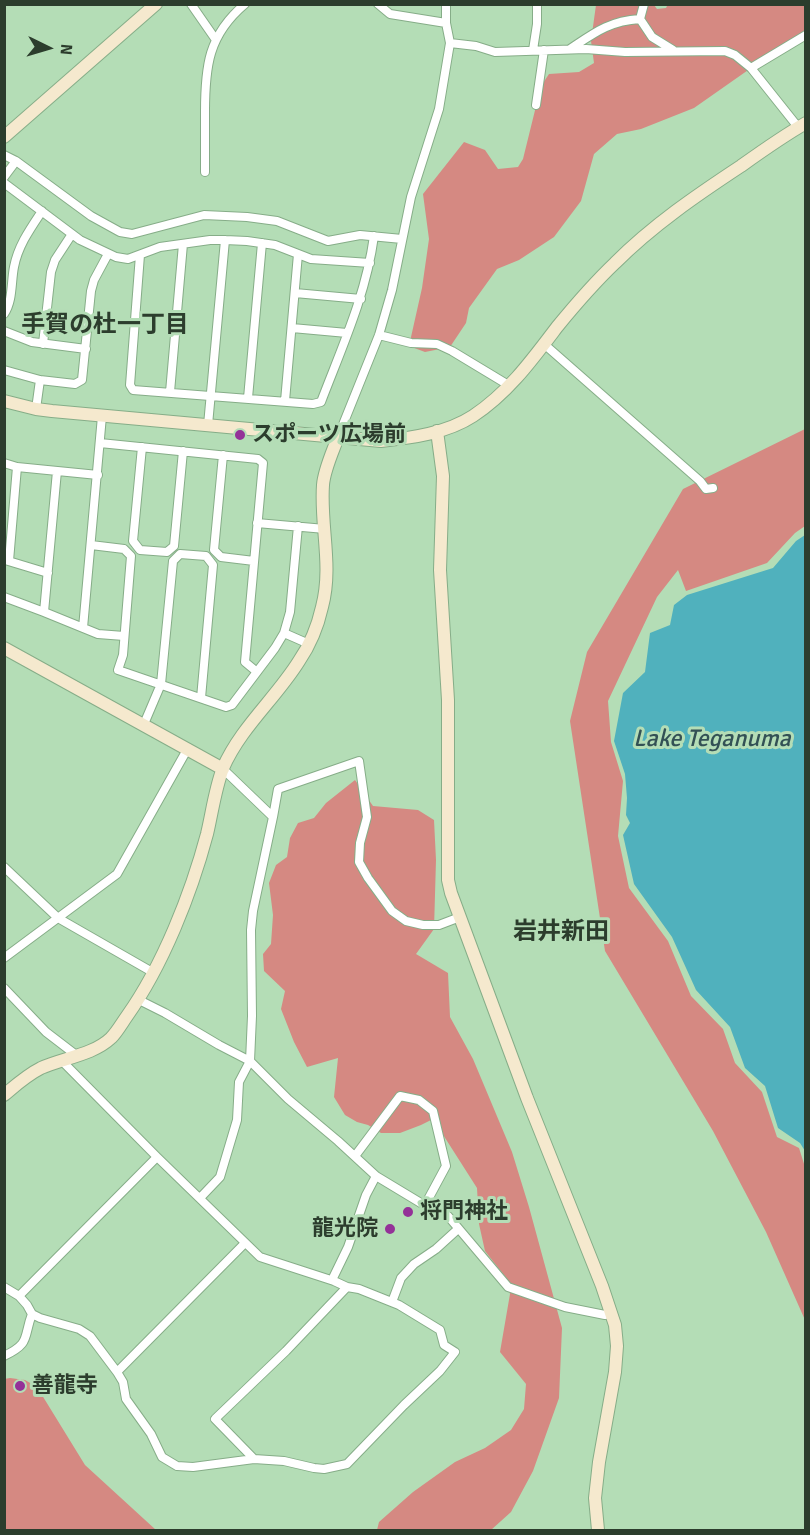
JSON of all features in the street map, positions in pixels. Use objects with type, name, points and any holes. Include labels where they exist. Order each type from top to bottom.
[{"type":"street","points":[[4,137],[156,4]]},
{"type":"street","points":[[191,4],[216,40]]},
{"type":"street","points":[[205,172],[205,77],[216,40],[233,15],[245,4]]},
{"type":"street","points":[[378,4],[390,14],[446,22]]},
{"type":"street","points":[[4,1095],[23,1079],[40,1069],[94,1050],[112,1038],[138,1000],[154,973],[179,917],[200,859],[223,769],[240,738],[290,675],[309,644],[325,593],[327,558],[322,503],[323,481],[379,335],[392,290],[411,197],[439,109],[450,44],[446,4]]},
{"type":"street","points":[[533,50],[537,4]]},
{"type":"street","points":[[644,4],[640,19],[652,37],[675,51]]},
{"type":"street","points":[[569,49],[604,27],[623,20],[640,19]]},
{"type":"street","points":[[751,68],[806,34]]},
{"type":"street","points":[[4,401],[36,409],[381,441],[437,432],[472,417],[510,386],[586,293],[643,237],[698,195],[802,125],[751,68],[735,54],[725,51],[625,52],[569,49],[495,52],[476,46],[450,44]]},
{"type":"street","points":[[536,105],[544,50]]},
{"type":"street","points":[[4,155],[16,161],[91,216],[120,232],[132,234],[204,215],[277,221],[328,241],[360,235],[402,239]]},
{"type":"street","points":[[4,177],[16,161]]},
{"type":"street","points":[[4,183],[80,240],[116,257],[128,259],[160,247],[225,240],[274,245],[311,259],[370,263]]},
{"type":"street","points":[[4,314],[10,301],[14,266],[19,250],[42,211]]},
{"type":"street","points":[[44,344],[51,272],[55,260],[72,234]]},
{"type":"street","points":[[140,255],[130,385],[134,390],[314,405],[321,402],[361,299],[374,236]]},
{"type":"street","points":[[208,425],[225,240]]},
{"type":"street","points":[[248,398],[262,243]]},
{"type":"street","points":[[170,393],[183,244]]},
{"type":"street","points":[[4,370],[40,380],[75,384],[82,380],[91,291],[94,280],[108,254]]},
{"type":"street","points":[[285,401],[298,254]]},
{"type":"street","points":[[295,293],[361,299]]},
{"type":"street","points":[[292,328],[347,333]]},
{"type":"street","points":[[4,331],[22,339],[86,350]]},
{"type":"street","points":[[379,335],[411,343],[438,344],[510,386]]},
{"type":"street","points":[[544,344],[700,481],[706,489],[713,488]]},
{"type":"street","points":[[36,409],[40,380]]},
{"type":"street","points":[[83,628],[102,416]]},
{"type":"street","points":[[437,432],[443,476],[440,570],[448,700],[448,880],[527,1098],[612,1312],[617,1346],[595,1498],[598,1530]]},
{"type":"street","points":[[100,443],[258,459],[262,463],[245,662],[257,672]]},
{"type":"street","points":[[142,447],[133,541],[140,550],[167,552],[174,546],[183,451]]},
{"type":"street","points":[[223,455],[214,550],[221,557],[254,561]]},
{"type":"street","points":[[4,463],[17,467],[98,475]]},
{"type":"street","points":[[17,467],[8,524],[7,560],[48,573]]},
{"type":"street","points":[[44,612],[57,471]]},
{"type":"street","points":[[257,523],[325,529]]},
{"type":"street","points":[[91,545],[124,549],[131,556],[123,655],[118,670],[226,708],[232,705],[284,633],[290,612],[298,526]]},
{"type":"street","points":[[144,724],[161,684],[173,561],[180,554],[206,556],[213,565],[201,698]]},
{"type":"street","points":[[4,597],[98,634],[124,636]]},
{"type":"street","points":[[284,633],[309,644]]},
{"type":"street","points":[[4,648],[223,769],[273,817]]},
{"type":"street","points":[[4,958],[117,874],[188,748]]},
{"type":"street","points":[[200,1198],[220,1177],[237,1120],[239,1082],[250,1061],[251,930],[256,894],[278,789],[359,761],[368,817],[360,843],[359,862],[368,878],[392,911],[406,921],[423,925],[439,925],[460,917]]},
{"type":"street","points":[[4,867],[58,918],[154,973]]},
{"type":"street","points":[[4,988],[46,1032],[76,1055]]},
{"type":"street","points":[[138,1000],[250,1061],[288,1099],[376,1176],[448,1216],[508,1287],[565,1307],[605,1315],[612,1312]]},
{"type":"street","points":[[4,1287],[19,1296],[32,1314],[79,1329],[90,1336],[123,1382],[126,1399],[151,1434],[162,1457],[177,1466],[193,1467],[254,1459],[284,1461],[324,1469],[347,1464],[440,1371],[455,1352],[444,1345],[440,1330],[399,1305],[359,1289],[260,1257],[61,1060]]},
{"type":"street","points":[[355,1156],[400,1096],[419,1100],[433,1111],[446,1166],[425,1205]]},
{"type":"street","points":[[19,1296],[157,1157]]},
{"type":"street","points":[[332,1280],[348,1247],[366,1195],[376,1176]]},
{"type":"street","points":[[392,1302],[402,1278],[414,1264],[436,1249],[458,1229]]},
{"type":"street","points":[[117,1372],[245,1243]]},
{"type":"street","points":[[254,1459],[215,1419],[286,1351],[347,1287]]},
{"type":"street","points":[[4,1356],[21,1347],[32,1314]]},
{"type":"shaded area","points":[[668,4],[805,5],[805,32],[694,108],[641,129],[617,134],[594,154],[581,201],[554,237],[519,260],[497,269],[469,308],[466,323],[450,347],[425,352],[409,346],[422,288],[429,239],[423,194],[464,142],[485,150],[498,169],[518,167],[523,159],[541,86],[549,74],[579,72],[594,63],[591,41],[596,5],[654,5],[657,9],[666,8]]},
{"type":"shaded area","points":[[805,429],[805,526],[795,533],[767,563],[686,591],[678,570],[657,597],[608,701],[611,742],[623,781],[618,836],[629,888],[668,941],[691,996],[723,1029],[735,1063],[762,1092],[777,1137],[799,1148],[805,1167],[805,1320],[766,1232],[713,1131],[605,951],[570,721],[587,652],[683,489]]},
{"type":"shaded area","points":[[355,780],[373,806],[418,810],[434,820],[436,860],[434,929],[416,954],[448,973],[450,1017],[473,1059],[512,1152],[562,1328],[559,1398],[533,1471],[511,1512],[491,1530],[377,1530],[379,1522],[413,1492],[455,1462],[485,1448],[511,1430],[524,1409],[526,1384],[500,1352],[510,1294],[507,1279],[485,1251],[479,1224],[477,1188],[433,1119],[400,1133],[381,1133],[345,1115],[334,1097],[338,1058],[307,1067],[281,1009],[285,991],[264,971],[263,954],[271,944],[273,915],[269,883],[276,865],[287,857],[290,838],[298,823],[314,818],[326,803]]},
{"type":"shaded area","points":[[4,1379],[25,1380],[37,1387],[85,1465],[156,1530],[5,1530]]},
{"type":"water","name":"Lake Teganuma","points":[[805,535],[805,1151],[800,1143],[778,1128],[765,1086],[745,1068],[730,1027],[696,990],[672,937],[634,884],[623,835],[630,823],[626,815],[625,774],[614,741],[623,693],[645,672],[650,633],[670,625],[674,605],[687,595],[773,568],[796,541]]},
{"type":"place","name":"スポーツ広場前","points":[[240,435]]},
{"type":"place","name":"将門神社","points":[[408,1212]]},
{"type":"place","name":"龍光院","points":[[390,1229]]},
{"type":"place","name":"善龍寺","points":[[20,1386]]},
{"type":"district","name":"手賀の杜一丁目","points":[[105,326]]},
{"type":"district","name":"岩井新田","points":[[561,933]]}]
